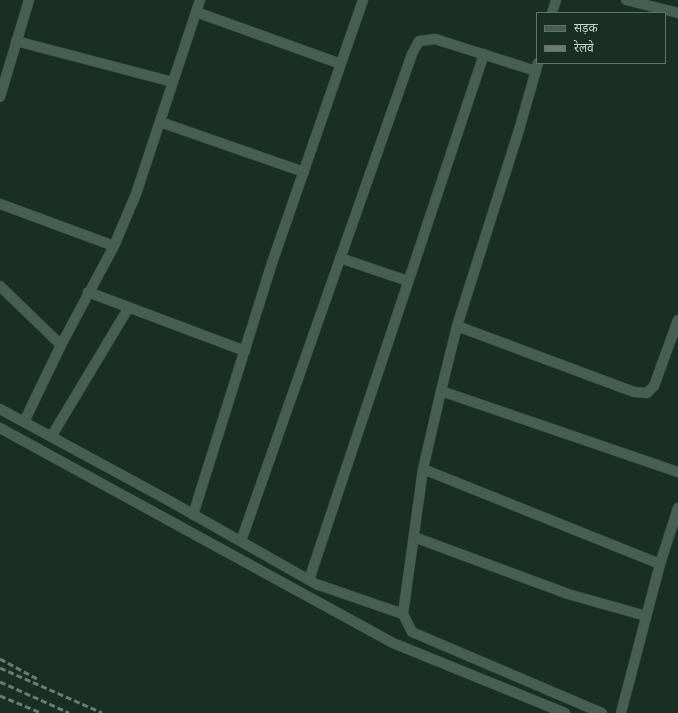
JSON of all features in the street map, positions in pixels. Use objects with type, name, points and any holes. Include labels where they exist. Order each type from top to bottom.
[{"type":"street","points":[[0,97],[29,0]]},
{"type":"street","points":[[24,422],[88,292],[114,246],[136,194],[200,0]]},
{"type":"street","points":[[193,514],[272,263],[363,0]]},
{"type":"street","points":[[552,12],[556,0]]},
{"type":"street","points":[[626,0],[678,13]]},
{"type":"street","points":[[196,12],[341,64]]},
{"type":"street","points":[[240,541],[412,54],[419,41],[435,39],[484,54],[537,67],[457,326],[441,391],[423,470],[403,614],[412,632],[602,713]]},
{"type":"street","points":[[16,41],[174,82]]},
{"type":"street","points":[[309,580],[484,54]]},
{"type":"street","points":[[160,122],[304,172]]},
{"type":"street","points":[[0,204],[114,246]]},
{"type":"street","points":[[340,258],[408,281]]},
{"type":"street","points":[[0,286],[61,345]]},
{"type":"street","points":[[88,292],[245,351]]},
{"type":"street","points":[[52,437],[129,307]]},
{"type":"street","points":[[457,326],[634,392],[647,393],[654,386],[678,320]]},
{"type":"street","points":[[441,391],[678,472]]},
{"type":"street","points":[[0,409],[193,514],[309,580],[403,614]]},
{"type":"street","points":[[0,428],[393,643],[565,713]]},
{"type":"street","points":[[423,470],[660,564]]},
{"type":"street","points":[[621,713],[660,564],[678,508]]},
{"type":"street","points":[[414,537],[568,594],[646,616]]},
{"type":"railway","points":[[0,659],[37,679]]},
{"type":"railway","points":[[0,668],[102,713]]},
{"type":"railway","points":[[0,682],[69,713]]},
{"type":"railway","points":[[0,696],[41,713]]}]
